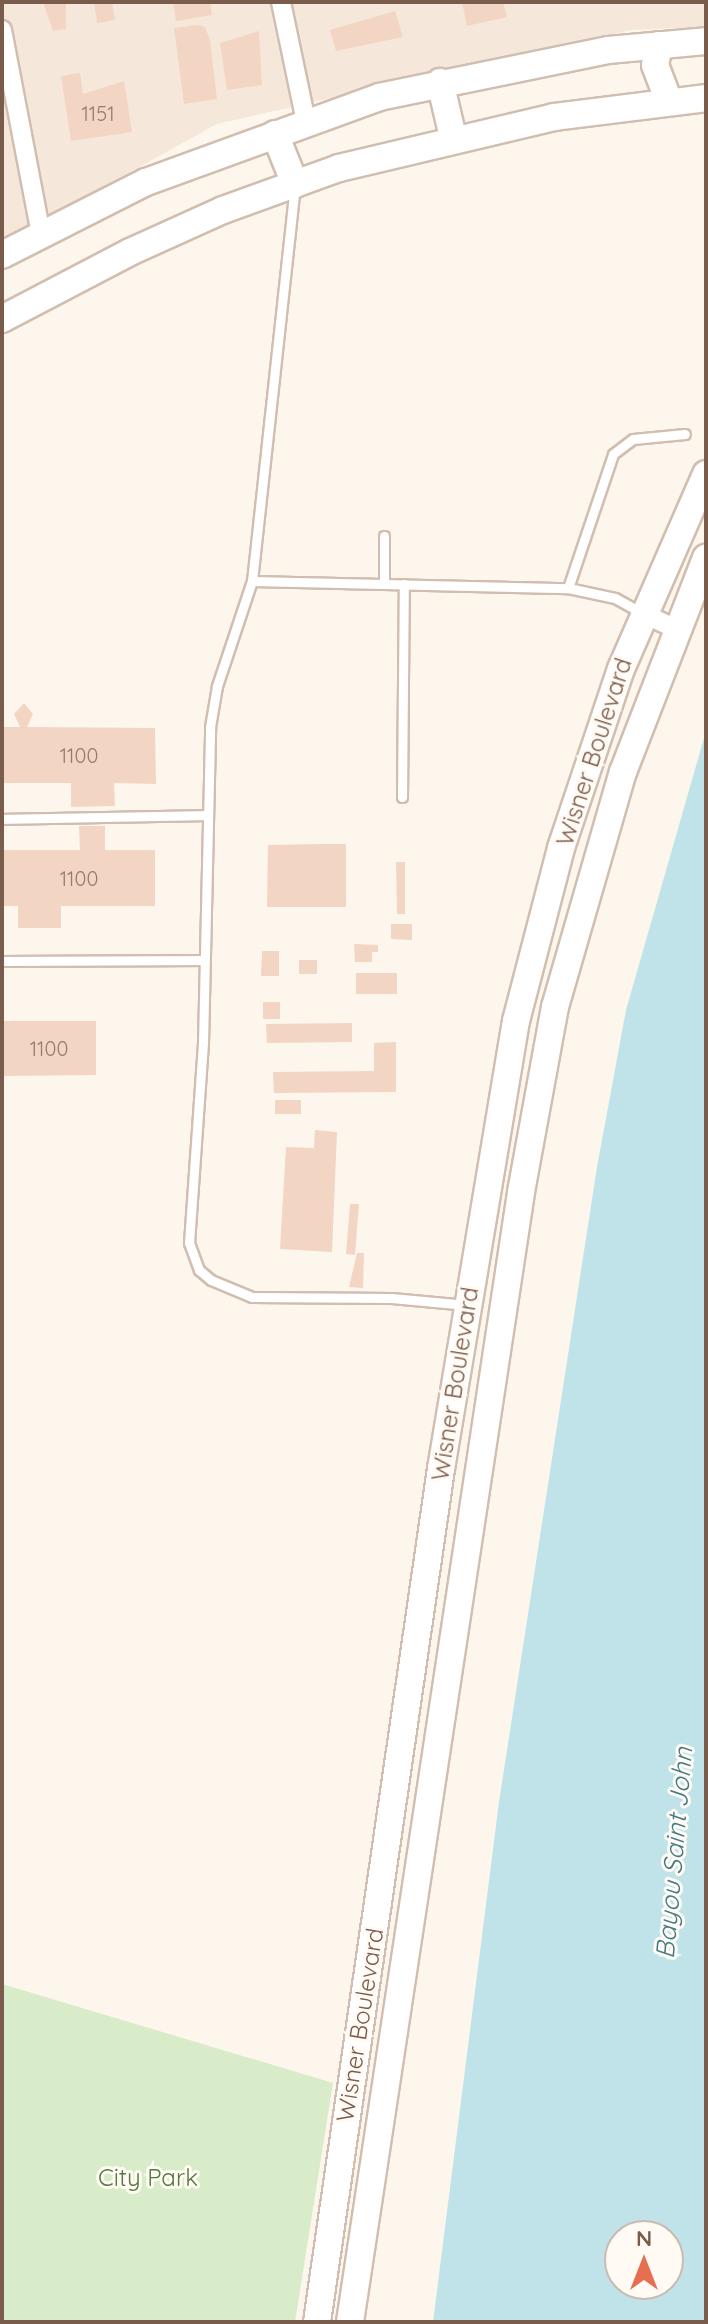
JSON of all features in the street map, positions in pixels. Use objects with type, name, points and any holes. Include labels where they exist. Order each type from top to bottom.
[{"type":"street","points":[[281,2],[306,122]]},
{"type":"street","points":[[2,30],[41,234]]},
{"type":"street","points":[[2,255],[146,182],[306,122],[440,82],[659,45],[706,41]]},
{"type":"street","points":[[659,45],[655,65],[669,101]]},
{"type":"street","points":[[440,82],[453,137]]},
{"type":"street","points":[[2,319],[130,252],[295,184],[453,137],[669,101],[706,98]]},
{"type":"street","points":[[275,134],[295,184]]},
{"type":"street","name":"Wisner Boulevard","points":[[317,2322],[468,1305],[516,1021],[561,848],[642,613],[706,474]]},
{"type":"street","name":"Wisner Boulevard","points":[[350,2322],[521,1192],[555,1007],[589,877],[676,629],[706,558]]},
{"type":"street","points":[[642,613],[676,629]]},
{"type":"lane","points":[[295,184],[252,581],[217,686],[210,727],[204,960],[189,1243],[199,1270],[231,1291],[252,1297],[391,1298],[468,1305]]},
{"type":"lane","points":[[568,588],[613,454],[633,439],[685,434]]},
{"type":"lane","points":[[384,536],[384,583]]},
{"type":"lane","points":[[252,581],[568,588],[615,598],[642,613]]},
{"type":"lane","points":[[402,797],[404,584]]},
{"type":"lane","points":[[2,819],[207,815]]},
{"type":"lane","points":[[3,961],[204,960]]},
{"type":"shaded area","points":[[2,2],[706,2],[706,27],[631,30],[217,124],[2,243]]},
{"type":"green space","name":"City Park","points":[[2,1984],[333,2083],[295,2322],[2,2322]]},
{"type":"water","name":"Bayou Saint John","points":[[706,731],[706,2322],[433,2322],[499,1802],[597,1167],[626,1010]]},
{"type":"building","points":[[43,2],[66,2],[66,29],[53,31]]},
{"type":"building","points":[[94,2],[112,2],[115,20],[97,23]]},
{"type":"building","points":[[173,2],[210,2],[212,15],[176,21]]},
{"type":"building","points":[[462,2],[503,2],[507,17],[467,26]]},
{"type":"building","points":[[395,11],[403,37],[336,51],[330,30]]},
{"type":"building","points":[[205,27],[210,40],[217,99],[184,104],[174,28]]},
{"type":"building","points":[[259,31],[262,85],[227,90],[220,43]]},
{"type":"building","points":[[80,73],[83,94],[124,81],[132,132],[71,141],[61,76]]},
{"type":"building","points":[[24,703],[33,714],[27,727],[155,728],[156,784],[114,783],[115,806],[71,807],[71,783],[2,783],[2,727],[20,727],[14,714]]},
{"type":"building","points":[[79,826],[105,826],[105,850],[155,850],[155,906],[61,906],[61,928],[18,928],[18,906],[2,906],[2,850],[80,850]]},
{"type":"building","points":[[346,844],[346,907],[267,907],[268,845]]},
{"type":"building","points":[[396,862],[405,862],[405,914],[397,914]]},
{"type":"building","points":[[391,924],[412,924],[412,940],[391,939]]},
{"type":"building","points":[[354,944],[378,945],[378,952],[372,952],[372,962],[355,962]]},
{"type":"building","points":[[262,951],[279,951],[279,976],[261,976]]},
{"type":"building","points":[[299,960],[317,960],[317,974],[299,974]]},
{"type":"building","points":[[356,973],[397,973],[397,994],[356,994]]},
{"type":"building","points":[[263,1002],[280,1002],[280,1019],[263,1019]]},
{"type":"building","points":[[2,1021],[96,1021],[96,1075],[2,1076]]},
{"type":"building","points":[[352,1023],[352,1042],[267,1043],[266,1024]]},
{"type":"building","points":[[396,1042],[396,1092],[274,1093],[273,1072],[374,1071],[374,1043]]},
{"type":"building","points":[[275,1100],[301,1100],[301,1114],[275,1114]]},
{"type":"building","points":[[315,1130],[337,1132],[332,1252],[280,1249],[286,1147],[314,1148]]},
{"type":"building","points":[[350,1204],[359,1204],[355,1255],[346,1254]]},
{"type":"building","points":[[357,1253],[364,1253],[363,1288],[349,1287]]}]
